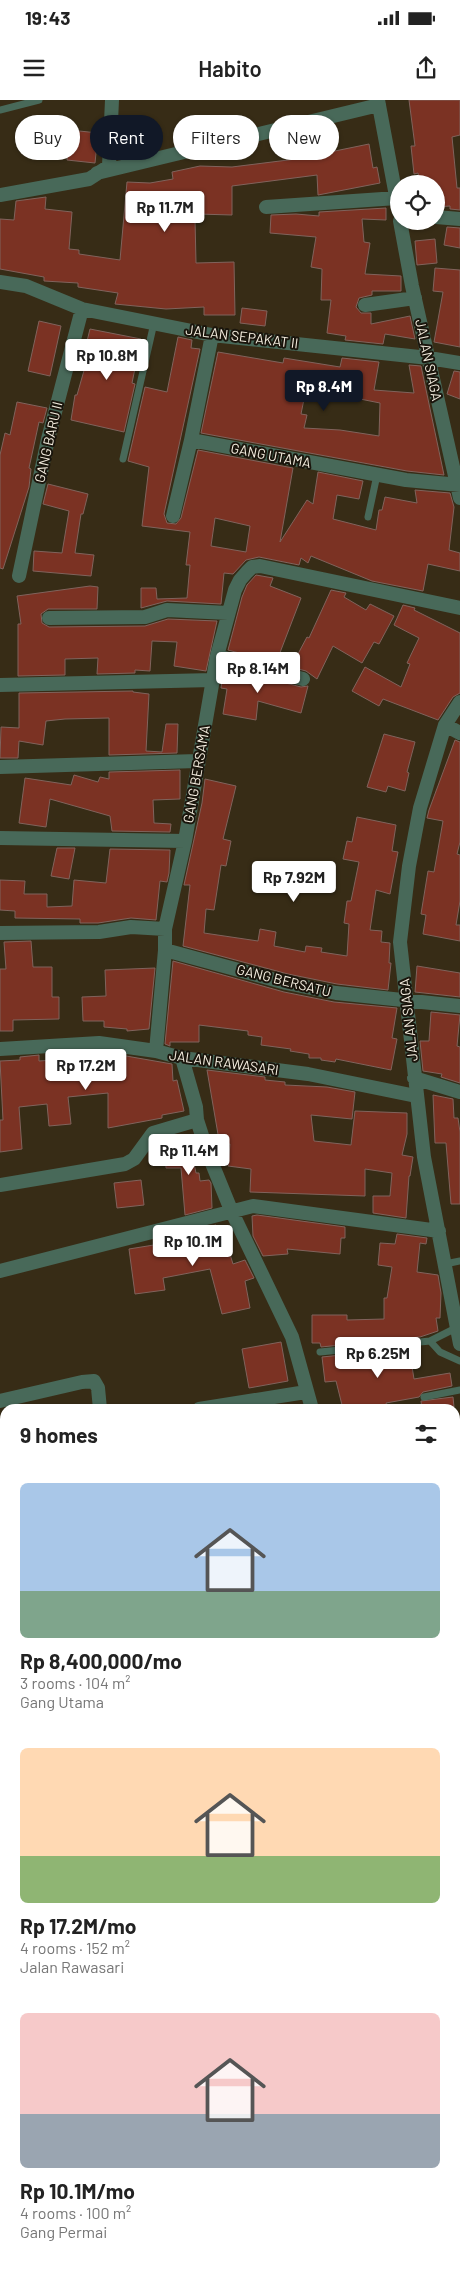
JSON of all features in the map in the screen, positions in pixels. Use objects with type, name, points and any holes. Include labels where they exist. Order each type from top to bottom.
[{"type":"street","points":[[0,195],[89,179],[109,166],[112,100]]},
{"type":"street","points":[[97,173],[378,103],[392,175]]},
{"type":"street","points":[[266,206],[390,205]]},
{"type":"street","points":[[445,218],[460,219]]},
{"type":"street","name":"JALAN SIAGA","points":[[402,230],[460,498]]},
{"type":"street","name":"JALAN SEPAKAT II","points":[[0,282],[26,286],[82,309],[212,335],[460,363]]},
{"type":"street","points":[[365,305],[415,298]]},
{"type":"street","name":"GANG BARU II","points":[[19,576],[48,439],[82,309]]},
{"type":"street","points":[[173,516],[192,440],[212,335]]},
{"type":"street","name":"GANG UTAMA","points":[[192,440],[406,480],[458,485]]},
{"type":"street","name":"GANG BERSAMA","points":[[156,1051],[165,950],[165,929],[185,841],[217,656],[228,613],[240,580],[252,567],[260,566],[460,608]]},
{"type":"street","points":[[49,618],[145,617],[167,610],[228,613]]},
{"type":"street","points":[[217,656],[303,679]]},
{"type":"street","points":[[0,685],[213,680]]},
{"type":"street","name":"JALAN SIAGA","points":[[460,702],[445,725],[420,808],[409,866],[400,942],[424,1157],[445,1264],[456,1302],[456,1328],[460,1344]]},
{"type":"street","points":[[445,725],[460,733]]},
{"type":"street","points":[[0,767],[198,761]]},
{"type":"street","points":[[0,838],[185,841]]},
{"type":"street","points":[[0,933],[99,932],[131,927],[165,929]]},
{"type":"street","name":"GANG BERSATU","points":[[165,950],[294,984],[336,993],[460,1006]]},
{"type":"street","name":"JALAN RAWASARI","points":[[0,1049],[99,1043],[156,1051],[182,1058],[308,1074],[416,1096]]},
{"type":"street","points":[[182,1058],[196,1107],[197,1120],[231,1210],[292,1337],[310,1404]]},
{"type":"street","points":[[414,1078],[460,1092]]},
{"type":"street","points":[[0,1185],[125,1164],[134,1159],[153,1133],[197,1120]]},
{"type":"street","points":[[0,1270],[231,1210],[253,1206],[439,1231]]},
{"type":"street","points":[[0,1401],[82,1382],[94,1381],[98,1388],[100,1404]]},
{"type":"street","points":[[233,1404],[306,1392]]},
{"type":"lane","points":[[0,110],[39,100]]},
{"type":"lane","points":[[123,460],[154,323]]},
{"type":"lane","points":[[368,517],[377,475]]},
{"type":"lane","points":[[445,1264],[460,1262]]},
{"type":"lane","points":[[320,1352],[430,1341],[456,1328]]},
{"type":"lane","points":[[430,1341],[440,1352],[460,1361]]},
{"type":"lane","points":[[424,1397],[460,1390]]},
{"type":"building","points":[[409,100],[460,100],[460,135],[452,137],[457,188],[460,188],[460,210],[450,209],[450,206],[445,206],[445,175],[414,174],[411,146],[415,146]]},
{"type":"building","points":[[80,131],[90,132],[90,160],[95,160],[95,163],[67,160],[80,160]]},
{"type":"building","points":[[369,144],[373,168],[377,167],[380,183],[318,195],[317,175],[232,186],[232,215],[197,214],[198,218],[195,219],[196,263],[234,262],[235,315],[204,315],[204,307],[166,309],[115,304],[118,293],[78,287],[78,283],[44,281],[44,277],[0,269],[0,219],[14,220],[16,201],[46,197],[45,209],[72,212],[69,249],[79,250],[79,254],[120,260],[127,182],[150,183],[173,179],[172,172],[200,166],[232,167],[288,160],[339,160],[339,150]]},
{"type":"building","points":[[386,208],[386,220],[362,219],[364,242],[370,243],[365,274],[401,276],[401,291],[372,291],[372,295],[359,298],[356,307],[361,313],[371,313],[371,324],[410,316],[415,339],[385,334],[383,344],[345,340],[346,336],[327,333],[331,300],[321,300],[322,269],[311,267],[316,237],[270,233],[271,215],[296,214],[319,216],[319,212]]},
{"type":"building","points":[[447,227],[460,228],[460,248],[444,245]]},
{"type":"building","points":[[435,239],[437,263],[417,265],[415,241]]},
{"type":"building","points":[[435,268],[460,270],[460,347],[434,342],[443,292],[433,291]]},
{"type":"building","points":[[242,308],[267,311],[265,326],[240,323]]},
{"type":"building","points":[[39,321],[61,326],[50,376],[28,371]]},
{"type":"building","points":[[90,329],[141,339],[132,383],[135,384],[124,432],[71,420],[75,395],[77,395],[85,367],[81,366]]},
{"type":"building","points":[[178,337],[192,340],[191,348],[200,349],[164,514],[167,523],[176,524],[181,518],[198,450],[293,468],[280,542],[307,500],[313,504],[318,472],[363,481],[359,499],[337,495],[333,519],[376,530],[379,510],[382,510],[385,497],[417,503],[415,490],[450,493],[454,507],[449,550],[460,553],[460,571],[428,564],[423,591],[372,581],[311,556],[308,563],[301,558],[299,565],[259,557],[246,560],[233,574],[224,573],[221,604],[167,601],[141,608],[141,588],[156,588],[157,599],[187,598],[190,565],[186,565],[190,532],[142,526],[149,467],[128,461],[145,387],[167,392]],"holes":[[[215,518],[250,526],[246,552],[211,546]]]},
{"type":"building","points":[[218,352],[283,363],[284,358],[340,367],[342,358],[379,362],[374,390],[414,393],[409,365],[421,366],[444,475],[407,471],[201,433]],"holes":[[[307,384],[336,388],[335,394],[380,403],[379,436],[340,430],[304,428],[307,415],[301,414]]]},
{"type":"building","points":[[454,371],[460,372],[460,399],[447,394]]},
{"type":"building","points":[[17,402],[47,408],[43,423],[39,422],[29,468],[31,469],[29,487],[3,569],[0,568],[0,455],[5,433],[10,435]]},
{"type":"building","points":[[48,484],[88,494],[83,514],[81,514],[75,553],[94,555],[91,576],[33,571],[34,551],[62,553],[69,511],[43,504]]},
{"type":"building","points":[[256,575],[273,578],[270,586],[301,598],[276,663],[228,650],[242,597],[247,585]]},
{"type":"building","points":[[90,586],[98,587],[97,609],[48,609],[41,614],[42,623],[49,627],[145,626],[168,619],[217,621],[206,671],[174,666],[177,642],[152,641],[150,671],[135,670],[135,673],[97,674],[98,658],[65,659],[65,675],[18,676],[18,624],[21,624],[17,596]]},
{"type":"building","points":[[331,590],[346,593],[344,597],[366,610],[370,604],[394,616],[379,644],[374,642],[362,663],[333,646],[317,679],[306,671],[291,667],[307,637],[309,638]]},
{"type":"building","points":[[403,605],[415,608],[414,610],[460,633],[460,693],[453,697],[438,720],[383,699],[379,706],[352,691],[365,667],[401,687],[410,664],[407,663],[419,638],[394,625]]},
{"type":"building","points":[[224,667],[301,687],[308,686],[301,713],[258,701],[256,720],[223,714],[227,689],[221,688]]},
{"type":"building","points":[[133,691],[149,694],[146,751],[162,752],[166,724],[178,724],[177,753],[109,755],[109,718],[65,719],[46,721],[43,745],[19,741],[18,758],[0,758],[1,727],[19,728],[19,693]]},
{"type":"building","points":[[384,734],[415,742],[407,772],[409,773],[405,791],[388,786],[386,792],[367,787]]},
{"type":"building","points":[[455,740],[460,742],[460,842],[457,854],[460,855],[460,901],[456,925],[460,925],[460,941],[423,934],[426,915],[421,914],[428,871],[434,872],[443,821],[427,818]]},
{"type":"building","points":[[180,770],[180,799],[153,800],[154,823],[171,824],[170,832],[112,831],[110,816],[50,799],[46,827],[19,823],[25,778],[71,785],[74,775],[98,782],[100,777],[109,779],[109,772]]},
{"type":"building","points":[[205,779],[236,786],[223,839],[231,841],[226,866],[221,865],[214,910],[206,909],[204,933],[258,941],[260,929],[276,932],[274,946],[305,952],[306,946],[322,948],[321,952],[347,956],[349,924],[344,923],[347,901],[351,901],[359,862],[343,859],[347,841],[352,842],[357,817],[396,825],[392,851],[398,852],[390,894],[376,890],[370,930],[382,931],[381,942],[390,943],[389,963],[391,963],[388,990],[337,984],[288,974],[183,946],[190,885],[184,885],[202,803]]},
{"type":"building","points":[[57,848],[75,848],[69,879],[51,876]]},
{"type":"building","points":[[110,849],[170,850],[167,882],[160,881],[156,920],[131,918],[98,923],[80,923],[80,919],[15,918],[15,911],[0,910],[0,880],[25,881],[24,894],[47,894],[47,907],[72,906],[74,880],[106,883]]},
{"type":"building","points":[[31,941],[33,967],[52,967],[52,997],[59,997],[59,1019],[13,1020],[13,1031],[0,1031],[0,969],[6,969],[4,942]]},
{"type":"building","points":[[173,961],[284,992],[334,1002],[397,1008],[392,1038],[397,1039],[391,1070],[336,1059],[335,1062],[321,1060],[321,1058],[309,1058],[309,1054],[290,1051],[291,1049],[261,1045],[262,1037],[248,1035],[248,1031],[199,1025],[199,1042],[170,1042],[170,1046],[165,1044]]},
{"type":"building","points":[[417,966],[460,973],[460,997],[415,992]]},
{"type":"building","points":[[155,968],[149,1029],[127,1031],[127,1029],[104,1027],[104,1021],[83,1021],[82,997],[106,996],[105,970]]},
{"type":"building","points":[[431,1012],[460,1015],[457,1046],[460,1047],[460,1083],[441,1077],[442,1074],[423,1071],[420,1041],[429,1041]]},
{"type":"building","points":[[39,1055],[39,1061],[68,1059],[68,1064],[102,1061],[102,1056],[126,1056],[172,1064],[173,1081],[177,1080],[184,1111],[162,1115],[162,1118],[108,1128],[108,1093],[68,1097],[71,1124],[49,1126],[47,1104],[19,1107],[22,1149],[0,1152],[0,1120],[3,1120],[0,1061],[20,1060],[20,1057]]},
{"type":"building","points":[[207,1070],[265,1077],[265,1080],[285,1082],[285,1085],[327,1087],[355,1092],[352,1119],[311,1115],[314,1141],[351,1145],[355,1111],[407,1113],[407,1134],[402,1155],[413,1157],[409,1176],[406,1218],[373,1213],[373,1196],[390,1196],[392,1173],[365,1169],[365,1196],[250,1192],[251,1169],[228,1166],[230,1144],[220,1146]]},
{"type":"building","points":[[433,1095],[453,1099],[454,1118],[458,1118],[460,1132],[460,1204],[451,1204],[446,1143],[435,1143]]},
{"type":"building","points":[[189,1139],[196,1173],[199,1173],[200,1181],[209,1180],[211,1183],[212,1208],[185,1215],[181,1168],[166,1168],[165,1140]]},
{"type":"building","points":[[141,1180],[144,1205],[117,1208],[114,1183]]},
{"type":"building","points":[[257,1215],[345,1227],[345,1238],[341,1238],[340,1254],[287,1249],[288,1254],[263,1256],[253,1236],[252,1216]]},
{"type":"building","points":[[216,1225],[223,1250],[228,1248],[233,1264],[245,1260],[254,1278],[245,1281],[250,1308],[222,1314],[210,1269],[163,1278],[165,1290],[135,1294],[129,1249],[191,1239],[189,1231]]},
{"type":"building","points":[[397,1234],[427,1238],[426,1244],[420,1243],[417,1272],[438,1275],[441,1293],[440,1318],[436,1318],[438,1331],[420,1337],[321,1347],[320,1343],[312,1343],[312,1315],[347,1315],[347,1320],[384,1319],[384,1298],[387,1298],[392,1267],[378,1265],[380,1243],[395,1244]]},
{"type":"building","points":[[281,1342],[288,1381],[249,1388],[242,1349]]},
{"type":"building","points":[[409,1348],[414,1379],[450,1373],[452,1386],[423,1392],[419,1397],[386,1404],[342,1404],[336,1381],[325,1382],[322,1357]]},
{"type":"building","points":[[453,1397],[454,1404],[421,1404],[421,1401]]}]
